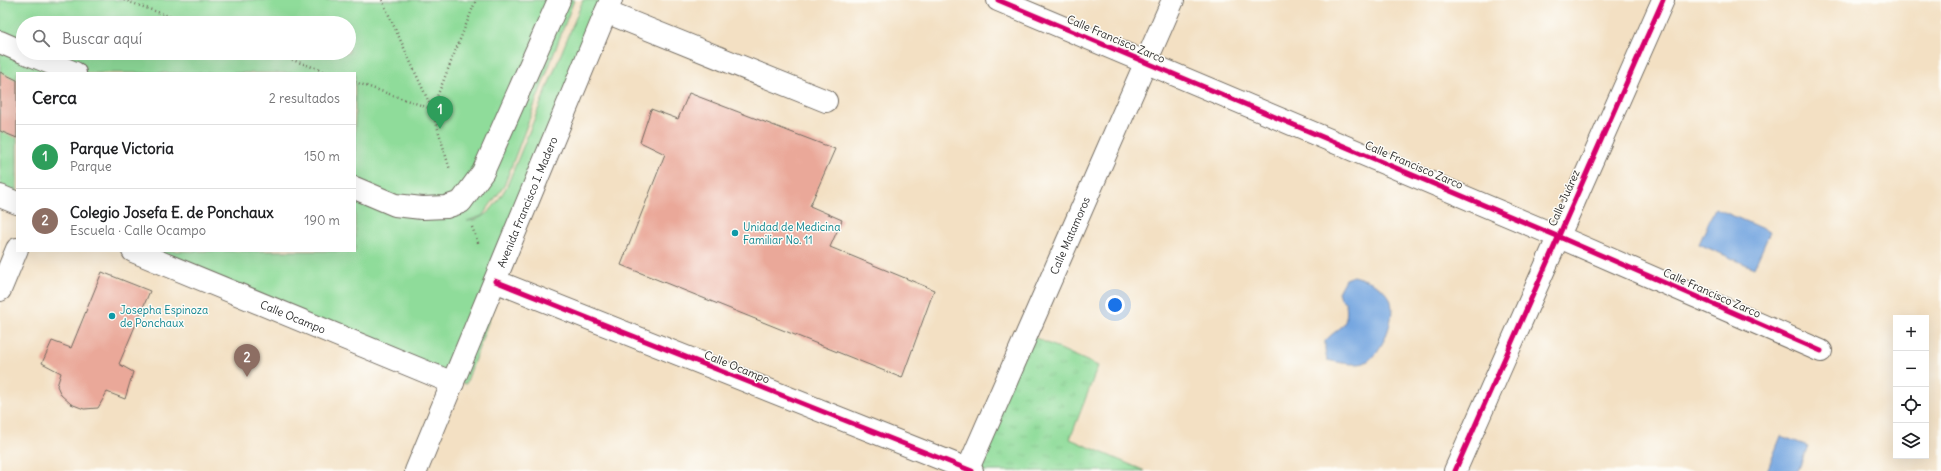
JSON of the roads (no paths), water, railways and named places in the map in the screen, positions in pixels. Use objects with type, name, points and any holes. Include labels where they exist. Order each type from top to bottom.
[{"type":"street","points":[[356,188],[395,205],[422,208],[446,207],[461,202],[483,172],[559,0]]},
{"type":"street","name":"Calle Francisco Zarco","points":[[998,0],[1558,236],[1821,352]]},
{"type":"street","name":"Calle Matamoros","points":[[969,470],[1173,0]]},
{"type":"street","name":"Calle Juárez","points":[[1455,471],[1663,0]]},
{"type":"street","points":[[608,6],[826,101]]},
{"type":"street","name":"Avenida Francisco I. Madero","points":[[416,471],[608,6]]},
{"type":"street","points":[[0,42],[16,49]]},
{"type":"street","points":[[43,60],[73,72]]},
{"type":"street","points":[[0,196],[16,203]]},
{"type":"street","points":[[0,290],[16,251]]},
{"type":"street","name":"Calle Ocampo","points":[[135,252],[453,383]]},
{"type":"street","name":"Calle Ocampo","points":[[495,281],[969,470]]},
{"type":"water","points":[[1715,208],[1770,232],[1754,268],[1699,244]]},
{"type":"water","points":[[1353,276],[1372,282],[1381,288],[1388,295],[1391,302],[1392,311],[1383,343],[1371,359],[1360,364],[1327,360],[1325,351],[1325,341],[1345,322],[1347,311],[1346,303],[1340,298],[1338,292],[1345,279]]},
{"type":"water","points":[[1781,436],[1808,446],[1798,471],[1767,471]]},
{"type":"place","name":"Parque Victoria","points":[[440,129]]},
{"type":"place","name":"Unidad de Medicina Familiar No. 11","points":[[735,233]]},
{"type":"place","name":"Josepha Espinoza de Ponchaux","points":[[112,316]]},
{"type":"place","name":"Colegio Josefa E. de Ponchaux","points":[[247,377]]}]
